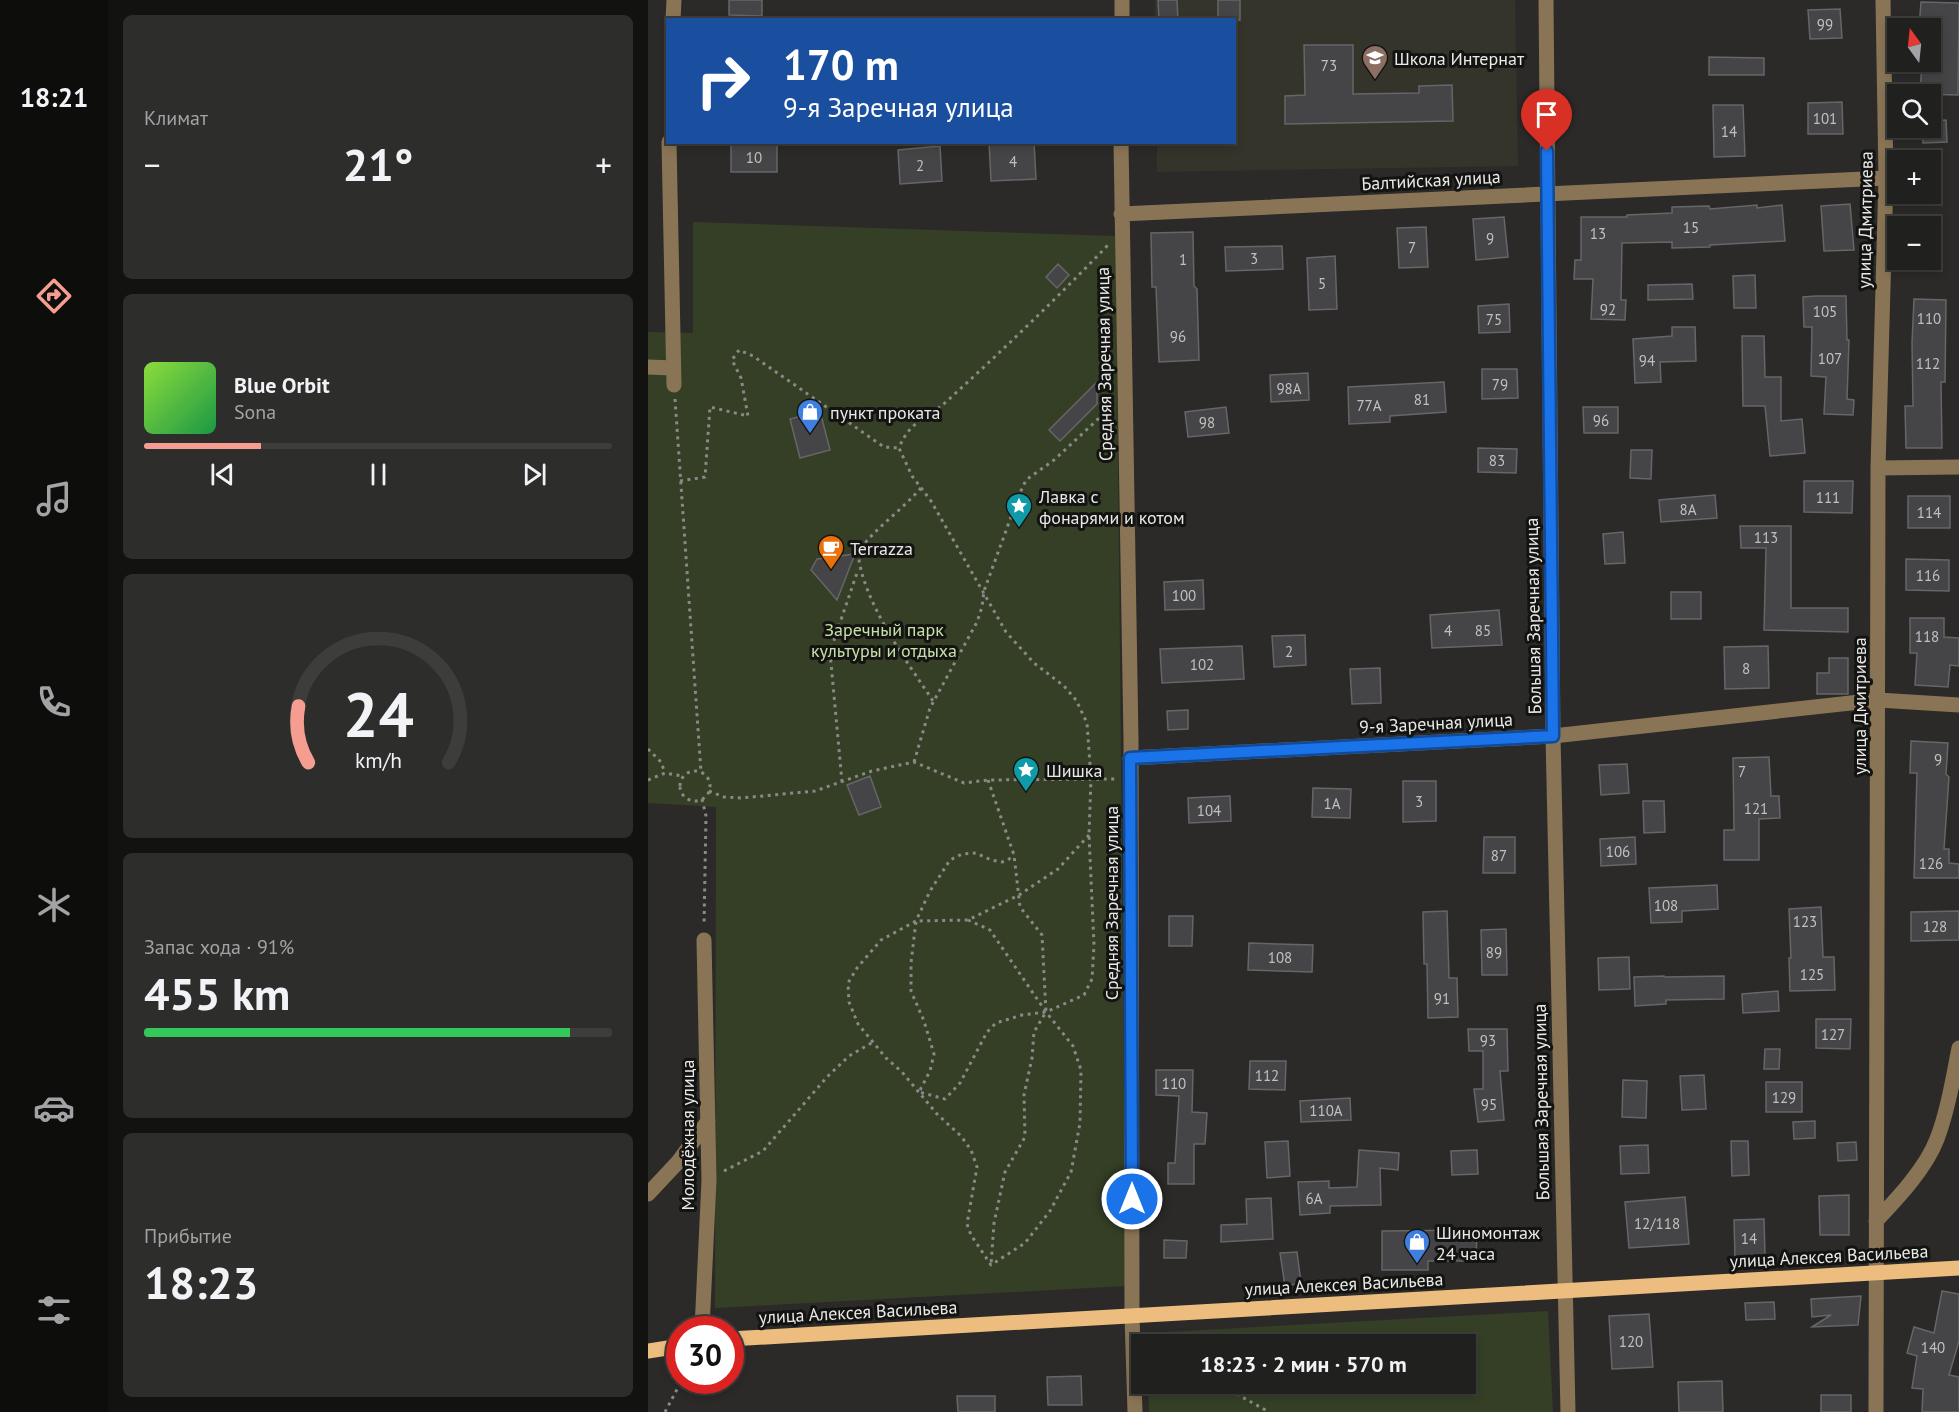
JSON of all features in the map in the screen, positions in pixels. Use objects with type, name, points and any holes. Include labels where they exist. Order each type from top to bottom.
[{"type":"main road","name":"улица Алексея Васильева","points":[[744,1338],[1959,1269]]},
{"type":"main road","points":[[648,1344],[666,1344]]},
{"type":"main road","points":[[648,1352],[666,1348]]},
{"type":"street","points":[[673,18],[674,0]]},
{"type":"street","points":[[1122,0],[1122,18]]},
{"type":"street","name":"Большая Заречная улица","points":[[1546,0],[1553,736],[1568,1412]]},
{"type":"street","name":"улица Дмитриева","points":[[1876,1412],[1878,468],[1886,178],[1883,0]]},
{"type":"street","points":[[669,144],[674,385]]},
{"type":"street","name":"Средняя Заречная улица","points":[[1121,144],[1130,758],[1132,1316],[1136,1412]]},
{"type":"street","name":"Балтийская улица","points":[[1121,214],[1886,178]]},
{"type":"street","points":[[648,367],[673,368]]},
{"type":"street","points":[[1878,468],[1959,467]]},
{"type":"street","name":"9-я Заречная улица","points":[[1130,758],[1553,736],[1878,700],[1959,705]]},
{"type":"street","name":"Молодёжная улица","points":[[703,1316],[709,1180],[704,940]]},
{"type":"street","points":[[1876,1221],[1919,1169],[1937,1140],[1959,1048]]},
{"type":"street","points":[[648,1194],[678,1162],[708,1121]]},
{"type":"path","points":[[919,1092],[945,1099],[960,1083],[987,1032],[996,1023],[1022,1015],[1046,1012],[1084,995],[1092,979],[1094,945],[1089,835],[1091,778],[1087,723],[1076,700],[1064,686],[1034,663],[1006,632],[939,516],[904,462],[899,448],[905,433],[944,403],[1061,294],[1121,231]]},
{"type":"path","points":[[680,481],[705,477],[710,407],[748,416],[741,378],[732,360],[739,350],[753,356],[884,447],[899,448]]},
{"type":"path","points":[[674,385],[701,772],[709,780],[709,790],[702,799],[697,801],[686,797],[681,787],[684,777],[689,772],[701,772]]},
{"type":"path","points":[[915,762],[933,701],[978,622],[984,591],[1026,480],[1054,460],[1124,394]]},
{"type":"path","points":[[921,488],[909,502],[869,536],[858,552],[859,568],[872,603],[933,701]]},
{"type":"path","points":[[842,782],[830,652],[859,568]]},
{"type":"path","points":[[648,749],[661,762],[665,773]]},
{"type":"path","points":[[709,790],[724,797],[741,798],[815,791],[872,771],[915,762],[964,783],[988,780],[1130,779]]},
{"type":"path","points":[[648,780],[665,773],[684,777]]},
{"type":"path","points":[[988,780],[1014,855],[1020,907],[1042,935],[1046,1012],[1034,1032],[1032,1058],[1024,1095],[1025,1137],[1005,1172],[993,1223],[991,1265]]},
{"type":"path","points":[[702,799],[706,816],[704,940]]},
{"type":"path","points":[[991,1265],[971,1235],[967,1224],[977,1167],[971,1150],[961,1136],[937,1114],[858,1024],[849,1002],[848,983],[856,968],[881,940],[916,921],[969,920],[1019,895],[1058,869],[1089,835]]},
{"type":"path","points":[[919,1092],[930,1071],[934,1053],[911,991],[911,963],[916,921],[936,881],[950,860],[962,854],[976,853],[1002,862],[1014,855]]},
{"type":"path","points":[[969,920],[990,930],[1046,1012],[1073,1046],[1081,1070],[1080,1123],[1071,1172],[1050,1211],[1025,1243],[991,1265]]},
{"type":"path","points":[[709,1180],[763,1151],[827,1077],[849,1056],[873,1042]]},
{"type":"path","points":[[665,1412],[675,1394]]},
{"type":"path","points":[[1237,1394],[1269,1412]]},
{"type":"shaded area","name":"Школа Интернат","points":[[1155,0],[1515,0],[1518,166],[1157,172],[1157,144],[1236,144],[1236,18],[1155,18]]},
{"type":"green space","name":"Заречный парк культуры и отдыха","points":[[693,222],[1116,236],[1126,1286],[715,1308],[716,807],[648,803],[648,332],[693,333]]},
{"type":"green space","points":[[1548,1311],[1553,1412],[1149,1412],[1148,1394],[1476,1394],[1476,1334],[1147,1333]]},
{"type":"building","points":[[729,0],[762,0],[762,16],[729,15]]},
{"type":"building","points":[[1158,0],[1177,0],[1178,18],[1159,18]]},
{"type":"building","points":[[1218,0],[1240,0],[1240,20],[1218,18]]},
{"type":"building","points":[[1921,2],[1959,3],[1958,95],[1941,95],[1941,84],[1921,84],[1921,72],[1941,72],[1941,18],[1920,18]]},
{"type":"building","points":[[1840,9],[1842,38],[1810,39],[1808,10]]},
{"type":"building","points":[[1304,45],[1353,45],[1353,94],[1419,93],[1419,86],[1452,85],[1453,121],[1285,124],[1285,96],[1305,95]]},
{"type":"building","points":[[1709,57],[1764,58],[1764,75],[1709,75]]},
{"type":"building","points":[[1842,102],[1843,134],[1808,134],[1808,103]]},
{"type":"building","points":[[1713,105],[1743,105],[1745,156],[1714,157]]},
{"type":"building","points":[[1941,120],[1946,120],[1947,142],[1923,143],[1923,138],[1941,138]]},
{"type":"building","points":[[731,144],[777,144],[777,172],[731,172]]},
{"type":"building","points":[[989,144],[1034,144],[1036,179],[991,181]]},
{"type":"building","points":[[940,146],[942,181],[900,184],[898,150]]},
{"type":"building","points":[[1850,204],[1854,250],[1824,251],[1821,206]]},
{"type":"building","points":[[1757,205],[1757,208],[1782,205],[1785,241],[1672,248],[1672,242],[1622,243],[1621,300],[1626,300],[1625,320],[1591,319],[1593,279],[1574,279],[1575,260],[1581,260],[1581,217],[1627,217],[1627,215],[1672,213],[1672,207],[1709,206],[1710,209]]},
{"type":"building","points":[[1504,217],[1508,257],[1476,260],[1473,219]]},
{"type":"building","points":[[1426,227],[1428,267],[1399,268],[1397,228]]},
{"type":"building","points":[[1193,232],[1199,360],[1159,362],[1156,287],[1152,287],[1151,233]]},
{"type":"building","points":[[1282,246],[1283,269],[1226,271],[1225,247]]},
{"type":"building","points":[[1335,256],[1337,309],[1309,310],[1307,258]]},
{"type":"building","points":[[1058,264],[1069,275],[1057,288],[1046,277]]},
{"type":"building","points":[[1755,275],[1756,308],[1734,308],[1733,276]]},
{"type":"building","points":[[1692,284],[1693,299],[1648,300],[1648,285]]},
{"type":"building","points":[[1846,296],[1847,340],[1849,340],[1847,399],[1854,400],[1853,415],[1824,414],[1826,377],[1811,376],[1812,327],[1804,327],[1803,297]]},
{"type":"building","points":[[1914,299],[1946,300],[1945,382],[1941,382],[1942,448],[1906,448],[1905,406],[1913,406]]},
{"type":"building","points":[[1509,304],[1510,332],[1479,333],[1478,306]]},
{"type":"building","points":[[1672,327],[1695,327],[1696,361],[1660,362],[1661,382],[1635,383],[1633,339],[1672,336]]},
{"type":"building","points":[[1742,336],[1764,336],[1765,377],[1781,377],[1781,421],[1802,419],[1805,453],[1770,456],[1765,406],[1743,406]]},
{"type":"building","points":[[1482,369],[1517,369],[1518,398],[1482,399]]},
{"type":"building","points":[[1308,373],[1309,400],[1271,402],[1270,375]]},
{"type":"building","points":[[1097,382],[1097,404],[1060,441],[1049,430]]},
{"type":"building","points":[[1444,382],[1446,412],[1390,416],[1390,422],[1349,424],[1348,387]]},
{"type":"building","points":[[1226,407],[1229,433],[1188,437],[1185,412]]},
{"type":"building","points":[[1583,407],[1618,407],[1618,433],[1584,433]]},
{"type":"building","name":"пункт проката","points":[[820,411],[830,450],[800,458],[790,419]]},
{"type":"building","points":[[1478,448],[1517,449],[1516,473],[1478,472]]},
{"type":"building","points":[[1631,450],[1652,450],[1651,479],[1630,478]]},
{"type":"building","points":[[1804,481],[1853,481],[1852,513],[1804,512]]},
{"type":"building","points":[[1715,495],[1717,518],[1661,522],[1659,500]]},
{"type":"building","points":[[1908,496],[1950,496],[1950,528],[1908,528]]},
{"type":"building","points":[[1740,526],[1791,526],[1791,608],[1848,608],[1848,632],[1764,630],[1766,548],[1741,548]]},
{"type":"building","points":[[1623,532],[1625,563],[1605,564],[1603,534]]},
{"type":"building","points":[[855,554],[837,600],[811,570],[817,559]]},
{"type":"building","points":[[1906,559],[1949,560],[1949,591],[1906,590]]},
{"type":"building","points":[[1203,580],[1204,609],[1165,610],[1164,582]]},
{"type":"building","points":[[1671,592],[1701,592],[1701,619],[1671,619]]},
{"type":"building","points":[[1499,610],[1502,645],[1432,648],[1430,615]]},
{"type":"building","points":[[1910,618],[1944,618],[1944,637],[1959,638],[1959,666],[1950,665],[1948,687],[1915,685],[1917,653],[1910,653]]},
{"type":"building","points":[[1305,635],[1306,665],[1274,667],[1272,636]]},
{"type":"building","points":[[1242,646],[1244,679],[1162,683],[1160,649]]},
{"type":"building","points":[[1768,646],[1769,688],[1725,689],[1724,647]]},
{"type":"building","points":[[1829,658],[1848,658],[1848,694],[1817,694],[1817,673],[1829,673]]},
{"type":"building","points":[[1380,668],[1381,703],[1352,704],[1350,669]]},
{"type":"building","points":[[1188,710],[1188,729],[1168,730],[1167,711]]},
{"type":"building","points":[[1911,741],[1948,743],[1946,774],[1949,777],[1944,849],[1949,849],[1949,863],[1959,864],[1959,878],[1914,878],[1917,773],[1910,773]]},
{"type":"building","points":[[1769,757],[1771,796],[1779,796],[1780,818],[1759,819],[1759,860],[1724,860],[1724,830],[1734,830],[1733,758]]},
{"type":"building","points":[[1627,764],[1629,793],[1601,795],[1599,765]]},
{"type":"building","points":[[870,776],[881,807],[859,815],[847,785]]},
{"type":"building","points":[[1403,781],[1436,781],[1436,821],[1403,822]]},
{"type":"building","points":[[1313,788],[1351,789],[1350,818],[1312,817]]},
{"type":"building","points":[[1230,796],[1231,821],[1189,823],[1188,798]]},
{"type":"building","points":[[1643,801],[1664,801],[1665,832],[1644,833]]},
{"type":"building","points":[[1484,837],[1515,837],[1515,873],[1483,873]]},
{"type":"building","points":[[1635,837],[1636,864],[1601,866],[1600,839]]},
{"type":"building","points":[[1717,885],[1718,909],[1682,911],[1682,922],[1651,923],[1649,888]]},
{"type":"building","points":[[1821,907],[1823,957],[1834,957],[1835,990],[1790,991],[1789,909]]},
{"type":"building","points":[[1447,911],[1449,978],[1457,978],[1458,1017],[1428,1018],[1423,912]]},
{"type":"building","points":[[1959,911],[1959,940],[1911,941],[1911,912]]},
{"type":"building","points":[[1169,916],[1193,916],[1192,946],[1169,946]]},
{"type":"building","points":[[1506,929],[1507,975],[1482,975],[1481,930]]},
{"type":"building","points":[[1249,943],[1313,945],[1312,972],[1248,970]]},
{"type":"building","points":[[1629,957],[1630,989],[1599,990],[1598,958]]},
{"type":"building","points":[[1724,976],[1724,999],[1666,1000],[1666,1004],[1635,1006],[1634,977]]},
{"type":"building","points":[[1778,991],[1779,1011],[1743,1013],[1742,994]]},
{"type":"building","points":[[1816,1019],[1851,1019],[1850,1049],[1816,1048]]},
{"type":"building","points":[[1468,1029],[1507,1029],[1508,1071],[1500,1071],[1504,1120],[1478,1122],[1474,1089],[1483,1089],[1483,1051],[1469,1051]]},
{"type":"building","points":[[1765,1049],[1780,1049],[1779,1069],[1764,1069]]},
{"type":"building","points":[[1250,1061],[1286,1061],[1285,1090],[1249,1089]]},
{"type":"building","points":[[1156,1070],[1193,1070],[1192,1112],[1207,1113],[1205,1144],[1194,1144],[1194,1184],[1168,1184],[1168,1163],[1175,1163],[1179,1096],[1156,1095]]},
{"type":"building","points":[[1704,1075],[1706,1109],[1682,1110],[1680,1076]]},
{"type":"building","points":[[1623,1080],[1647,1081],[1646,1118],[1622,1117]]},
{"type":"building","points":[[1766,1082],[1802,1082],[1802,1112],[1766,1112]]},
{"type":"building","points":[[1350,1098],[1351,1120],[1301,1122],[1300,1101]]},
{"type":"building","points":[[1815,1121],[1815,1138],[1794,1139],[1793,1122]]},
{"type":"building","points":[[1288,1141],[1290,1176],[1267,1178],[1265,1142]]},
{"type":"building","points":[[1731,1141],[1748,1141],[1749,1175],[1732,1176]]},
{"type":"building","points":[[1856,1142],[1857,1160],[1838,1161],[1837,1143]]},
{"type":"building","points":[[1648,1145],[1649,1173],[1621,1174],[1620,1146]]},
{"type":"building","points":[[1359,1150],[1399,1153],[1398,1170],[1380,1168],[1381,1205],[1330,1206],[1330,1213],[1300,1215],[1298,1182],[1329,1181],[1329,1188],[1357,1187]]},
{"type":"building","points":[[1477,1150],[1478,1174],[1452,1175],[1451,1151]]},
{"type":"building","points":[[1849,1195],[1849,1235],[1820,1235],[1819,1196]]},
{"type":"building","points":[[1685,1197],[1689,1244],[1629,1248],[1625,1202]]},
{"type":"building","points":[[1271,1198],[1273,1239],[1221,1242],[1221,1225],[1247,1224],[1246,1199]]},
{"type":"building","points":[[1764,1219],[1765,1256],[1735,1257],[1734,1220]]},
{"type":"building","points":[[1477,1230],[1476,1261],[1428,1261],[1428,1270],[1382,1270],[1382,1231]]},
{"type":"building","points":[[1164,1240],[1187,1241],[1186,1258],[1164,1258]]},
{"type":"building","points":[[1297,1252],[1301,1283],[1285,1286],[1280,1253]]},
{"type":"building","points":[[1942,1291],[1959,1294],[1959,1341],[1949,1375],[1959,1377],[1959,1412],[1922,1412],[1923,1389],[1912,1388],[1917,1356],[1907,1353],[1914,1327],[1934,1333]]},
{"type":"building","points":[[1861,1296],[1858,1325],[1812,1327],[1831,1315],[1812,1317],[1811,1299]]},
{"type":"building","points":[[1774,1302],[1775,1319],[1746,1320],[1745,1303]]},
{"type":"building","points":[[1649,1314],[1653,1367],[1612,1369],[1609,1316]]},
{"type":"building","points":[[1081,1376],[1082,1405],[1048,1405],[1047,1377]]},
{"type":"building","points":[[1722,1381],[1723,1412],[1679,1412],[1678,1382]]},
{"type":"building","points":[[1821,1395],[1851,1395],[1851,1412],[1821,1412]]},
{"type":"building","points":[[957,1396],[995,1396],[995,1412],[958,1412]]},
{"type":"place","name":"Школа Интернат","points":[[1375,81]]},
{"type":"place","name":"пункт проката","points":[[810,435]]},
{"type":"place","name":"Лавка с фонарями и котом","points":[[1019,529]]},
{"type":"place","name":"Terrazza","points":[[831,571]]},
{"type":"place","name":"Шишка","points":[[1026,793]]},
{"type":"place","name":"Шиномонтаж 24 часа","points":[[1417,1265]]},
{"type":"route","points":[[1132,1199],[1130,758],[1553,736],[1547,151]]}]
